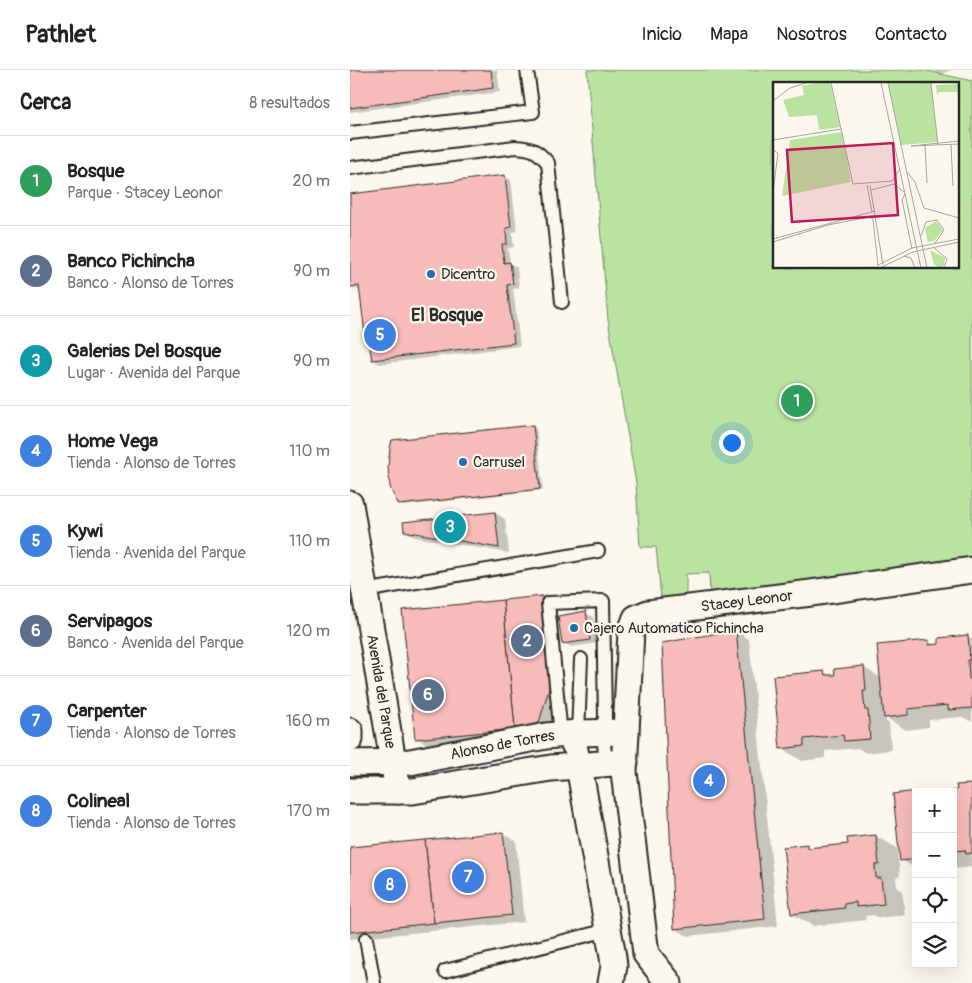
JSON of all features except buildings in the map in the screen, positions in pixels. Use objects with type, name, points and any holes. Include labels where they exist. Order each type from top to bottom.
[{"type":"street","name":"Avenida del Parque","points":[[350,504],[398,791]]},
{"type":"street","name":"Stacey Leonor","points":[[614,732],[630,631],[636,618],[648,612],[811,593],[972,570]]},
{"type":"street","points":[[350,731],[350,739]]},
{"type":"street","name":"Alonso de Torres","points":[[350,763],[410,762],[570,733],[614,732]]},
{"type":"street","points":[[611,983],[614,966],[608,930],[599,764],[614,732]]},
{"type":"street","name":"Alonso de Torres","points":[[350,791],[413,791],[551,768],[599,764]]},
{"type":"street","points":[[599,764],[624,772],[646,954],[669,983]]},
{"type":"lane","points":[[350,133],[533,112],[527,70]]},
{"type":"lane","points":[[350,168],[515,146],[531,148],[540,154],[548,164],[562,302]]},
{"type":"lane","points":[[364,590],[598,552]]},
{"type":"lane","points":[[599,764],[570,733],[548,603],[604,601],[605,719],[602,724],[614,732]]},
{"type":"lane","points":[[570,733],[581,659]]},
{"type":"lane","points":[[445,971],[608,930]]},
{"type":"lane","points":[[366,939],[374,983]]},
{"type":"green space","points":[[587,70],[923,70],[972,81],[972,565],[710,597],[709,573],[686,574],[686,596],[661,598],[656,547],[640,547],[636,483],[608,320]]},
{"type":"place","name":"Dicentro","points":[[431,274]]},
{"type":"place","name":"Kywi","points":[[380,335]]},
{"type":"place","name":"Bosque","points":[[797,401]]},
{"type":"place","name":"Carrusel","points":[[463,462]]},
{"type":"place","name":"Galerias Del Bosque","points":[[450,527]]},
{"type":"place","name":"Cajero Automatico Pichincha","points":[[574,628]]},
{"type":"place","name":"Banco Pichincha","points":[[527,641]]},
{"type":"place","name":"Servipagos","points":[[428,695]]},
{"type":"place","name":"Home Vega","points":[[709,781]]},
{"type":"place","name":"Carpenter","points":[[468,877]]},
{"type":"place","name":"Colineal","points":[[390,885]]},
{"type":"district","name":"El Bosque","points":[[447,315]]}]
